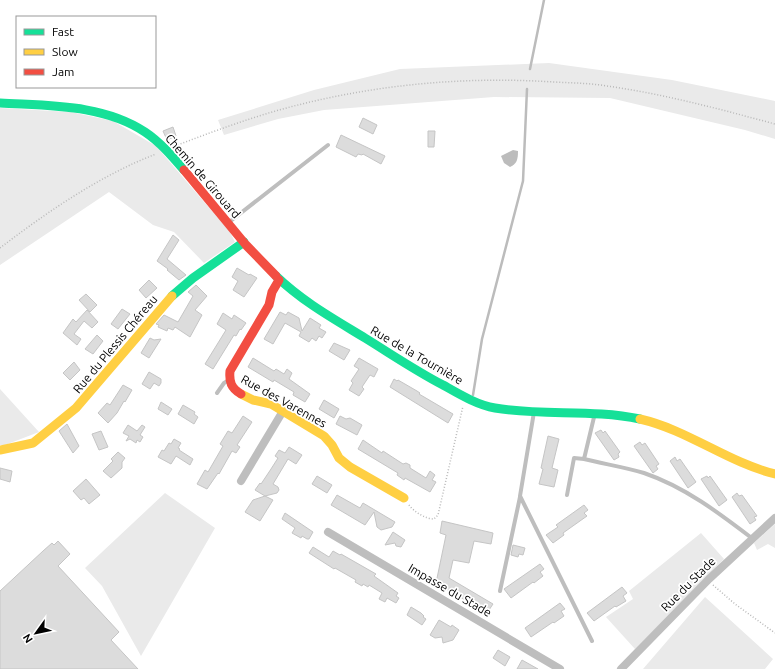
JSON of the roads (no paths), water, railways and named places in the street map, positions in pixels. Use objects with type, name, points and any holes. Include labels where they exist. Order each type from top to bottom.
[{"type":"street","name":"Chemin de Girouard","points":[[0,103],[76,109],[116,118],[144,130],[166,150],[244,242]]},
{"type":"street","name":"Rue de la Tournière","points":[[244,242],[280,280],[305,302],[440,384],[465,397],[493,408],[610,414],[652,422],[693,437],[736,460],[763,472],[775,474]]},
{"type":"street","name":"Rue du Plessis Chéreau","points":[[0,450],[33,443],[76,408],[172,296],[192,278],[244,242]]},
{"type":"street","name":"Rue des Varennes","points":[[280,280],[272,292],[268,305],[230,371],[229,380],[233,388],[253,400],[271,404],[324,436],[332,445],[339,458],[350,467],[404,498]]},
{"type":"street","points":[[241,482],[283,411]]},
{"type":"street","name":"Rue du Stade","points":[[621,669],[709,579],[775,518]]},
{"type":"street","name":"Impasse du Stade","points":[[328,532],[560,669]]},
{"type":"lane","points":[[228,223],[328,145]]},
{"type":"lane","name":"Rue des Varennes","points":[[217,393],[224,383],[229,380]]},
{"type":"lane","points":[[500,590],[520,496],[534,411]]},
{"type":"lane","points":[[584,459],[595,413]]},
{"type":"lane","points":[[567,495],[574,458],[644,473],[674,486],[700,500],[723,515],[753,539]]},
{"type":"lane","points":[[520,496],[592,641]]},
{"type":"waterway","points":[[530,69],[544,0]]},
{"type":"waterway","points":[[473,395],[482,339],[523,181],[527,89]]}]
